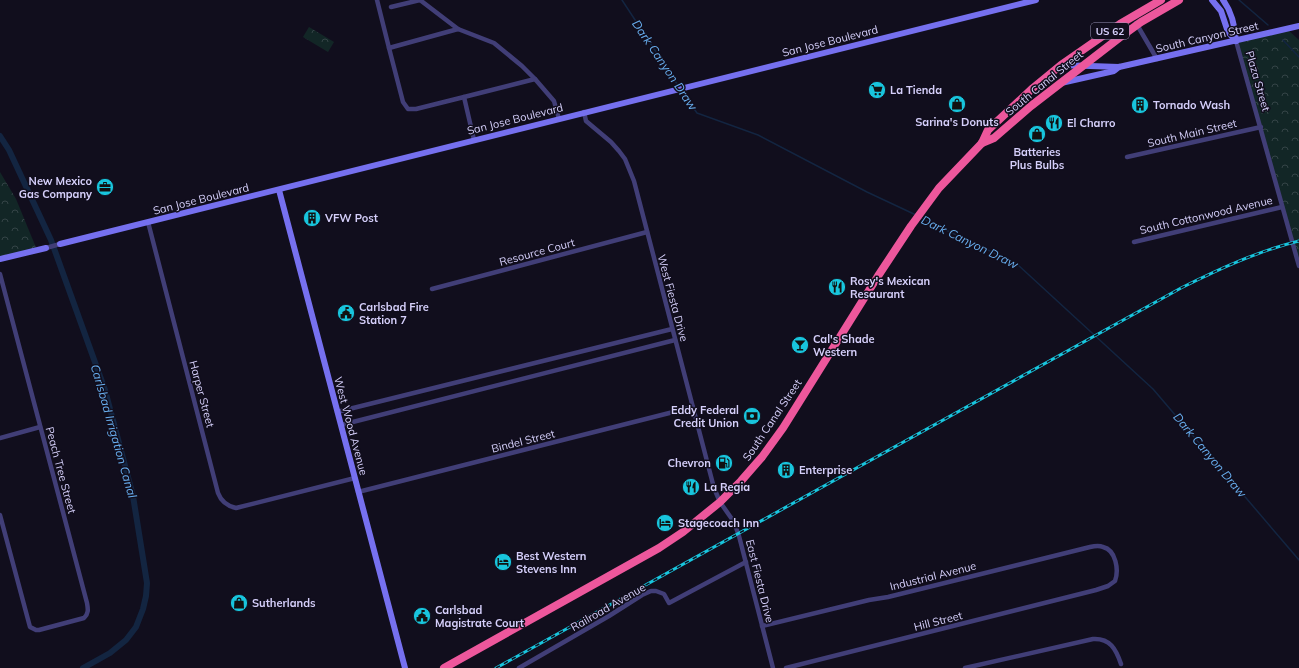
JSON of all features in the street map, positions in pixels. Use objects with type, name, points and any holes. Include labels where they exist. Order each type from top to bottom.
[{"type":"highway","name":"South Canal Street","points":[[444,668],[658,548],[683,532],[720,502],[741,481],[771,445],[878,276],[924,208],[955,171],[982,143],[988,130],[1033,88],[1092,42],[1161,0]]},
{"type":"highway","name":"South Canal Street","points":[[982,143],[994,138],[1060,83],[1137,25],[1179,0]]},
{"type":"street","points":[[377,0],[403,102],[408,109],[416,109],[535,79]]},
{"type":"street","points":[[391,7],[420,0],[458,29],[494,43],[522,66],[554,101],[559,119]]},
{"type":"street","name":"San Jose Boulevard","points":[[0,260],[1033,0]]},
{"type":"street","name":"Plaza Street","points":[[1212,0],[1221,11],[1228,32],[1236,41]]},
{"type":"street","name":"Plaza Street","points":[[1223,0],[1227,5],[1233,20],[1236,41],[1282,206],[1297,251],[1299,266]]},
{"type":"street","points":[[1132,17],[1157,59]]},
{"type":"street","name":"South Canyon Street","points":[[1062,65],[1120,67],[1299,26]]},
{"type":"street","points":[[390,48],[458,29]]},
{"type":"street","name":"South Canyon Street","points":[[1060,83],[1114,71],[1120,67]]},
{"type":"street","points":[[464,97],[474,140]]},
{"type":"street","name":"West Fiesta Drive","points":[[584,112],[586,122],[610,142],[625,159],[634,181],[714,488],[720,502]]},
{"type":"street","name":"South Main Street","points":[[1127,157],[1261,127]]},
{"type":"street","name":"West Wood Avenue","points":[[279,190],[405,668]]},
{"type":"street","name":"South Cottonwood Avenue","points":[[1134,242],[1282,206]]},
{"type":"street","name":"Harper Street","points":[[148,222],[220,497],[228,506],[236,508],[355,478]]},
{"type":"street","name":"Resource Court","points":[[432,289],[647,232]]},
{"type":"street","name":"Peach Tree Street","points":[[0,274],[88,610],[88,614],[84,618],[39,630],[30,627],[2,528]]},
{"type":"street","points":[[337,412],[672,329]]},
{"type":"street","points":[[341,424],[675,340]]},
{"type":"street","name":"Bindel Street","points":[[358,492],[693,408]]},
{"type":"street","points":[[0,438],[40,427]]},
{"type":"street","name":"East Fiesta Drive","points":[[720,502],[734,522],[746,562],[773,668]]},
{"type":"street","points":[[0,515],[2,528]]},
{"type":"street","name":"Industrial Avenue","points":[[762,626],[869,600],[888,597],[1084,548],[1101,546],[1107,548]]},
{"type":"street","name":"Hill Street","points":[[786,668],[1094,591],[1112,584],[1117,578],[1116,561],[1107,548]]},
{"type":"street","name":"Railroad Avenue","points":[[519,668],[609,616],[642,595],[656,591],[664,594],[669,603],[746,562]]},
{"type":"street","points":[[965,668],[1093,638],[1101,638],[1108,642],[1118,654],[1121,664]]},
{"type":"green space","points":[[309,27],[334,42],[328,52],[303,37]]},
{"type":"green space","points":[[1287,29],[1299,40],[1299,266],[1236,41]]},
{"type":"green space","points":[[0,172],[16,199],[37,250],[0,259]]},
{"type":"waterway","name":"Dark Canyon Draw","points":[[622,0],[679,87]]},
{"type":"waterway","points":[[1239,0],[1268,25]]},
{"type":"waterway","points":[[1283,40],[1299,57]]},
{"type":"waterway","name":"Dark Canyon Draw","points":[[681,90],[697,113],[758,135],[867,192],[916,215]]},
{"type":"waterway","name":"Carlsbad Irrigation Canal","points":[[0,136],[9,150],[51,240],[105,390],[133,496],[147,583],[143,609],[136,627],[126,640],[110,653],[83,668]]},
{"type":"waterway","name":"Dark Canyon Draw","points":[[921,218],[1017,264],[1153,389],[1299,560]]},
{"type":"railway","points":[[496,668],[1181,288],[1239,261],[1299,241]]},
{"type":"place","name":"La Tienda","points":[[877,90]]},
{"type":"place","name":"Sarina's Donuts","points":[[957,104]]},
{"type":"place","name":"Tornado Wash","points":[[1140,105]]},
{"type":"place","name":"El Charro","points":[[1054,123]]},
{"type":"place","name":"Batteries Plus Bulbs","points":[[1037,134]]},
{"type":"place","name":"New Mexico Gas Company","points":[[105,187]]},
{"type":"place","name":"VFW Post","points":[[312,218]]},
{"type":"place","name":"Rosy's Mexican Resaurant","points":[[837,287]]},
{"type":"place","name":"Carlsbad Fire Station 7","points":[[346,313]]},
{"type":"place","name":"Cal's Shade Western","points":[[800,345]]},
{"type":"place","name":"Eddy Federal Credit Union","points":[[752,416]]},
{"type":"place","name":"Chevron","points":[[724,463]]},
{"type":"place","name":"Enterprise","points":[[786,470]]},
{"type":"place","name":"La Regia","points":[[691,487]]},
{"type":"place","name":"Stagecoach Inn","points":[[665,523]]},
{"type":"place","name":"Best Western Stevens Inn","points":[[503,562]]},
{"type":"place","name":"Sutherlands","points":[[239,603]]},
{"type":"place","name":"Carlsbad Magistrate Court","points":[[422,616]]}]
